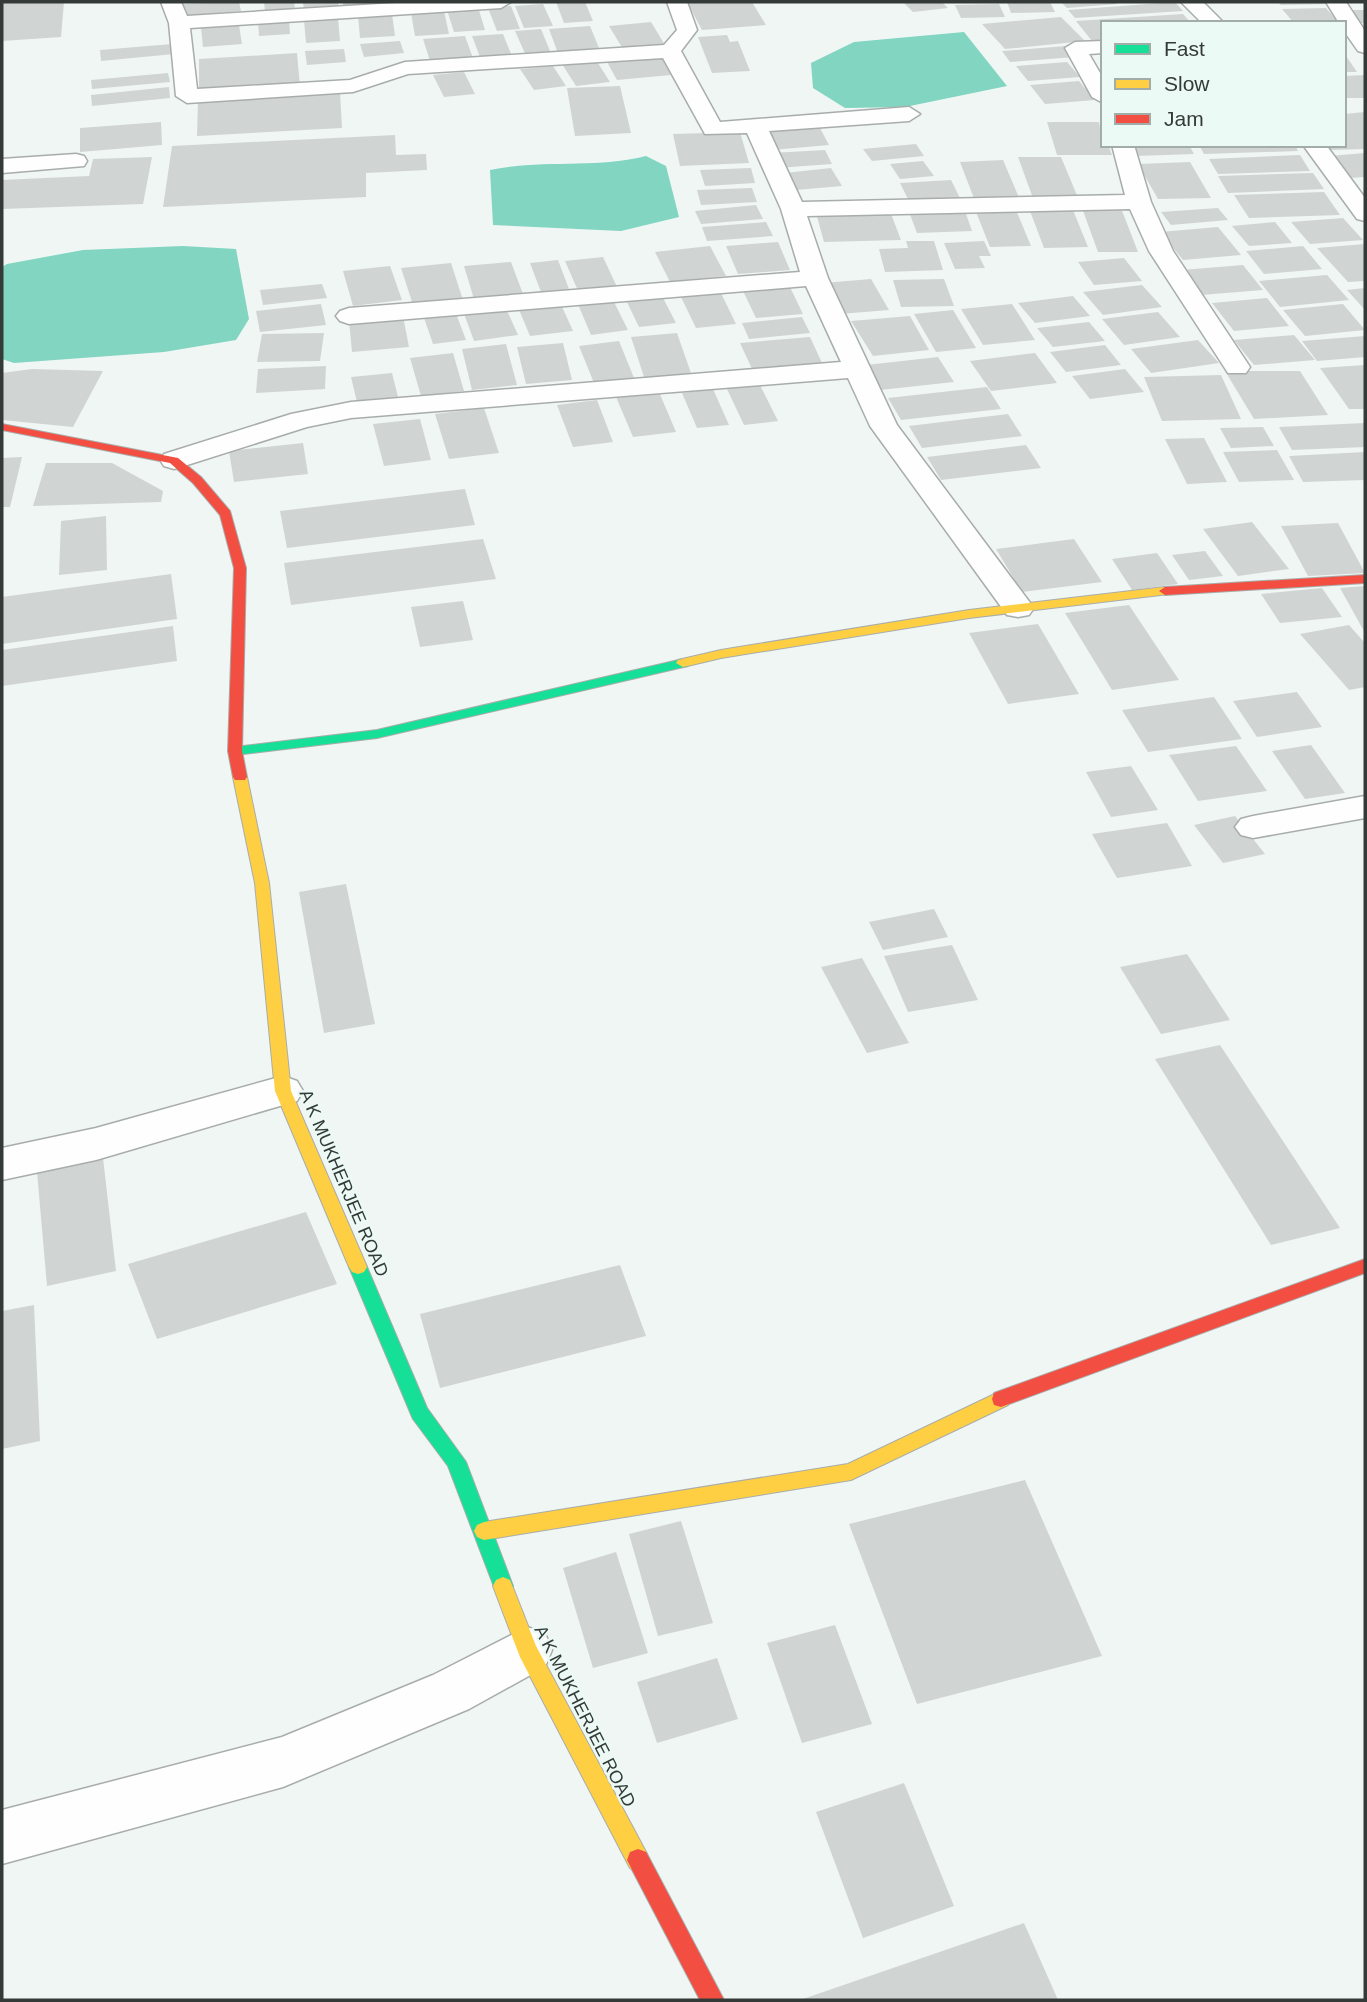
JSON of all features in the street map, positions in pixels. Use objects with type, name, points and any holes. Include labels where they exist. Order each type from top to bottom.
[{"type":"street","points":[[171,2],[179,23],[187,96],[353,86],[405,68],[670,51],[687,30],[677,2]]},
{"type":"street","points":[[179,23],[501,2]]},
{"type":"street","points":[[1191,2],[1212,21]]},
{"type":"street","points":[[1336,2],[1365,47]]},
{"type":"street","points":[[1101,47],[1075,48],[1101,94]]},
{"type":"street","points":[[670,51],[713,129],[909,114]]},
{"type":"street","points":[[755,126],[793,209],[815,278],[884,426],[1018,608]]},
{"type":"street","points":[[1124,147],[1139,202],[1161,251],[1237,367]]},
{"type":"street","points":[[1315,147],[1365,214]]},
{"type":"street","points":[[2,166],[76,161]]},
{"type":"street","points":[[793,209],[1139,202]]},
{"type":"street","points":[[349,316],[815,278]]},
{"type":"street","points":[[2,427],[174,460],[301,420],[351,410],[856,369]]},
{"type":"street","name":"A K MUKHERJEE ROAD","points":[[174,460],[197,480],[226,514],[240,568],[235,751],[262,883],[283,1091],[420,1413],[456,1462],[527,1650],[712,2000]]},
{"type":"street","points":[[235,751],[377,734],[503,707],[720,654],[1018,608],[1198,587],[1365,579]]},
{"type":"street","points":[[1253,827],[1365,807]]},
{"type":"street","points":[[2,1164],[96,1144],[283,1091]]},
{"type":"street","points":[[484,1531],[851,1472],[1014,1393],[1365,1266]]},
{"type":"street","points":[[2,1837],[283,1762],[451,1692],[527,1650]]},
{"type":"shaded area","points":[[964,32],[1007,86],[905,107],[845,108],[813,88],[811,63],[854,42]]},
{"type":"shaded area","points":[[646,156],[666,166],[679,217],[621,231],[493,225],[490,170],[529,165],[607,162]]},
{"type":"shaded area","points":[[183,246],[236,249],[249,319],[236,340],[164,352],[14,363],[2,359],[2,267],[83,250]]},
{"type":"building","points":[[2,2],[64,2],[61,37],[2,41]]},
{"type":"building","points":[[239,2],[241,11],[183,16],[180,4]]},
{"type":"building","points":[[264,2],[294,2],[295,9],[265,11]]},
{"type":"building","points":[[303,2],[338,2],[339,9],[304,11]]},
{"type":"building","points":[[343,2],[387,2],[388,7],[343,9]]},
{"type":"building","points":[[556,2],[585,2],[593,21],[564,23]]},
{"type":"building","points":[[687,2],[752,2],[766,25],[702,30]]},
{"type":"building","points":[[903,2],[942,2],[948,8],[913,12]]},
{"type":"building","points":[[1007,2],[1050,2],[1055,12],[1011,13]]},
{"type":"building","points":[[1061,2],[1117,2],[1117,4],[1067,8]]},
{"type":"building","points":[[1175,2],[1183,11],[1075,18],[1068,10]]},
{"type":"building","points":[[1278,2],[1328,2],[1330,4],[1281,5]]},
{"type":"building","points":[[543,4],[553,26],[524,28],[515,6]]},
{"type":"building","points":[[999,4],[1005,17],[961,18],[955,5]]},
{"type":"building","points":[[511,6],[520,29],[497,31],[488,8]]},
{"type":"building","points":[[478,7],[485,30],[454,32],[447,10]]},
{"type":"building","points":[[1326,8],[1337,21],[1292,21],[1282,9]]},
{"type":"building","points":[[1346,10],[1365,10],[1365,23],[1355,23]]},
{"type":"building","points":[[444,11],[449,34],[415,36],[411,13]]},
{"type":"building","points":[[392,14],[395,36],[360,38],[358,16]]},
{"type":"building","points":[[1183,14],[1189,21],[1101,21],[1101,40],[1092,41],[1076,21]]},
{"type":"building","points":[[1061,17],[1085,41],[1005,49],[982,24]]},
{"type":"building","points":[[289,18],[290,34],[259,36],[258,20]]},
{"type":"building","points":[[338,18],[340,41],[306,43],[304,20]]},
{"type":"building","points":[[651,22],[665,45],[623,49],[609,26]]},
{"type":"building","points":[[239,25],[242,44],[203,47],[201,28]]},
{"type":"building","points":[[590,26],[601,53],[559,56],[549,29]]},
{"type":"building","points":[[541,29],[552,56],[527,58],[515,31]]},
{"type":"building","points":[[503,34],[513,59],[482,62],[472,36]]},
{"type":"building","points":[[727,35],[730,42],[738,41],[750,71],[712,73],[698,37]]},
{"type":"building","points":[[465,36],[474,61],[431,64],[423,39]]},
{"type":"building","points":[[400,41],[404,53],[364,57],[360,44]]},
{"type":"building","points":[[172,44],[174,54],[101,61],[100,50]]},
{"type":"building","points":[[1066,46],[1075,57],[1010,62],[1002,51]]},
{"type":"building","points":[[344,49],[346,62],[307,65],[305,51]]},
{"type":"building","points":[[297,53],[300,86],[199,92],[199,59]]},
{"type":"building","points":[[1346,56],[1357,72],[1346,72]]},
{"type":"building","points":[[661,57],[671,75],[617,80],[607,62]]},
{"type":"building","points":[[596,60],[610,82],[576,86],[562,64]]},
{"type":"building","points":[[1067,62],[1080,77],[1028,81],[1016,66]]},
{"type":"building","points":[[553,66],[566,86],[534,90],[520,69]]},
{"type":"building","points":[[464,72],[475,94],[444,97],[433,75]]},
{"type":"building","points":[[168,73],[170,82],[92,89],[91,80]]},
{"type":"building","points":[[1365,75],[1365,98],[1346,98],[1346,76]]},
{"type":"building","points":[[1079,81],[1095,100],[1045,104],[1030,85]]},
{"type":"building","points":[[620,86],[631,133],[575,136],[567,88]]},
{"type":"building","points":[[169,87],[170,98],[92,106],[91,95]]},
{"type":"building","points":[[340,92],[342,128],[197,136],[198,100]]},
{"type":"building","points":[[1365,112],[1365,149],[1331,150],[1329,147],[1346,147],[1346,114]]},
{"type":"building","points":[[161,122],[162,145],[80,152],[80,128]]},
{"type":"building","points":[[1047,122],[1099,122],[1101,147],[1109,147],[1112,155],[1057,155]]},
{"type":"building","points":[[819,126],[829,145],[772,150],[762,129]]},
{"type":"building","points":[[740,132],[749,163],[680,166],[673,134]]},
{"type":"building","points":[[395,135],[396,155],[426,154],[427,170],[366,173],[366,197],[163,207],[172,146]]},
{"type":"building","points":[[916,144],[924,156],[872,161],[863,149]]},
{"type":"building","points":[[1130,147],[1190,147],[1194,154],[1135,156]]},
{"type":"building","points":[[1200,147],[1296,147],[1298,151],[1204,154]]},
{"type":"building","points":[[825,150],[832,164],[777,168],[771,153]]},
{"type":"building","points":[[1365,153],[1365,177],[1350,178],[1329,156]]},
{"type":"building","points":[[1300,155],[1310,171],[1218,174],[1209,159]]},
{"type":"building","points":[[152,157],[143,204],[2,209],[2,180],[89,176],[93,159]]},
{"type":"building","points":[[1018,157],[1061,157],[1079,200],[1034,201]]},
{"type":"building","points":[[1003,160],[1020,200],[975,201],[960,162]]},
{"type":"building","points":[[923,161],[934,176],[900,179],[890,164]]},
{"type":"building","points":[[1190,162],[1211,198],[1158,199],[1138,164]]},
{"type":"building","points":[[751,168],[755,183],[705,186],[700,170]]},
{"type":"building","points":[[831,168],[842,186],[796,190],[785,173]]},
{"type":"building","points":[[1313,173],[1324,189],[1228,193],[1218,176]]},
{"type":"building","points":[[951,180],[961,200],[910,203],[900,183]]},
{"type":"building","points":[[752,188],[757,202],[701,205],[697,190]]},
{"type":"building","points":[[1324,192],[1340,215],[1249,218],[1234,195]]},
{"type":"building","points":[[756,205],[763,219],[701,224],[695,211]]},
{"type":"building","points":[[1082,208],[1121,208],[1138,252],[1098,252]]},
{"type":"building","points":[[1218,208],[1228,220],[1171,225],[1161,212]]},
{"type":"building","points":[[1016,210],[1031,246],[990,247],[976,212]]},
{"type":"building","points":[[1073,210],[1088,247],[1044,248],[1030,211]]},
{"type":"building","points":[[890,211],[901,240],[824,242],[816,213]]},
{"type":"building","points":[[965,211],[972,231],[917,233],[909,212]]},
{"type":"building","points":[[1343,218],[1363,240],[1310,244],[1291,222]]},
{"type":"building","points":[[766,222],[773,236],[707,241],[702,227]]},
{"type":"building","points":[[1275,222],[1292,243],[1249,246],[1232,226]]},
{"type":"building","points":[[1218,227],[1241,255],[1183,260],[1160,232]]},
{"type":"building","points":[[906,241],[934,241],[943,270],[885,272],[879,249],[908,248]]},
{"type":"building","points":[[984,241],[991,256],[979,256],[985,268],[955,269],[944,243]]},
{"type":"building","points":[[778,242],[790,270],[738,274],[726,246]]},
{"type":"building","points":[[1365,244],[1365,281],[1348,282],[1317,248]]},
{"type":"building","points":[[710,246],[726,276],[670,282],[655,252]]},
{"type":"building","points":[[1303,246],[1322,269],[1264,274],[1246,251]]},
{"type":"building","points":[[603,257],[618,289],[579,293],[565,261]]},
{"type":"building","points":[[1124,258],[1142,281],[1094,285],[1078,262]]},
{"type":"building","points":[[558,260],[569,289],[541,292],[530,263]]},
{"type":"building","points":[[511,262],[523,294],[474,299],[464,266]]},
{"type":"building","points":[[451,263],[463,300],[413,305],[401,268]]},
{"type":"building","points":[[1243,265],[1263,290],[1201,295],[1182,270]]},
{"type":"building","points":[[390,266],[402,300],[353,306],[343,271]]},
{"type":"building","points":[[1327,275],[1349,300],[1280,307],[1259,281]]},
{"type":"building","points":[[871,279],[889,310],[840,314],[824,283]]},
{"type":"building","points":[[944,279],[954,306],[901,307],[893,280]]},
{"type":"building","points":[[322,284],[327,298],[263,305],[260,290]]},
{"type":"building","points":[[789,285],[803,314],[756,318],[742,289]]},
{"type":"building","points":[[1142,285],[1162,307],[1103,315],[1083,292]]},
{"type":"building","points":[[1365,288],[1365,310],[1347,290]]},
{"type":"building","points":[[719,289],[736,324],[696,328],[679,293]]},
{"type":"building","points":[[661,294],[676,323],[639,327],[625,298]]},
{"type":"building","points":[[1073,296],[1090,316],[1035,323],[1018,303]]},
{"type":"building","points":[[612,298],[628,330],[591,335],[577,302]]},
{"type":"building","points":[[1267,298],[1289,326],[1234,331],[1212,303]]},
{"type":"building","points":[[559,300],[573,331],[530,336],[517,305]]},
{"type":"building","points":[[321,304],[326,325],[260,332],[256,311]]},
{"type":"building","points":[[1012,304],[1035,340],[983,345],[961,309]]},
{"type":"building","points":[[1343,304],[1365,330],[1305,336],[1283,310]]},
{"type":"building","points":[[505,306],[518,335],[474,341],[463,311]]},
{"type":"building","points":[[953,310],[976,348],[936,352],[914,314]]},
{"type":"building","points":[[455,311],[466,340],[433,344],[423,315]]},
{"type":"building","points":[[1158,312],[1180,337],[1124,345],[1102,319]]},
{"type":"building","points":[[403,316],[409,347],[352,352],[349,321]]},
{"type":"building","points":[[910,316],[929,350],[873,356],[851,321]]},
{"type":"building","points":[[802,317],[810,333],[749,339],[742,323]]},
{"type":"building","points":[[1089,322],[1105,341],[1053,347],[1037,328]]},
{"type":"building","points":[[324,333],[320,361],[257,362],[262,334]]},
{"type":"building","points":[[677,333],[692,376],[645,380],[631,337]]},
{"type":"building","points":[[1294,335],[1315,360],[1254,365],[1234,340]]},
{"type":"building","points":[[1365,336],[1365,357],[1317,361],[1302,341]]},
{"type":"building","points":[[810,337],[823,365],[753,371],[740,343]]},
{"type":"building","points":[[1198,340],[1219,363],[1151,373],[1131,349]]},
{"type":"building","points":[[619,341],[634,378],[594,383],[579,346]]},
{"type":"building","points":[[563,343],[572,380],[526,384],[517,347]]},
{"type":"building","points":[[506,344],[517,385],[472,390],[462,349]]},
{"type":"building","points":[[1105,345],[1121,365],[1066,372],[1050,352]]},
{"type":"building","points":[[453,353],[464,391],[421,396],[410,358]]},
{"type":"building","points":[[1035,353],[1057,383],[991,391],[970,361]]},
{"type":"building","points":[[938,357],[954,382],[880,390],[866,365]]},
{"type":"building","points":[[1365,365],[1365,409],[1349,409],[1320,368]]},
{"type":"building","points":[[326,366],[325,389],[256,393],[258,369]]},
{"type":"building","points":[[32,369],[103,371],[73,427],[2,420],[2,373]]},
{"type":"building","points":[[1125,369],[1144,392],[1090,399],[1072,376]]},
{"type":"building","points":[[1225,371],[1300,371],[1328,415],[1254,419]]},
{"type":"building","points":[[392,373],[398,397],[357,402],[351,377]]},
{"type":"building","points":[[1221,375],[1241,419],[1162,421],[1144,377]]},
{"type":"building","points":[[759,383],[778,421],[744,425],[726,387]]},
{"type":"building","points":[[987,387],[1001,409],[901,420],[888,398]]},
{"type":"building","points":[[713,389],[729,425],[697,428],[682,393]]},
{"type":"building","points":[[659,392],[676,432],[633,437],[616,397]]},
{"type":"building","points":[[597,400],[613,442],[573,447],[557,405]]},
{"type":"building","points":[[484,408],[499,453],[449,459],[435,414]]},
{"type":"building","points":[[1008,414],[1022,436],[922,448],[909,426]]},
{"type":"building","points":[[420,419],[431,460],[384,466],[373,424]]},
{"type":"building","points":[[1365,423],[1365,447],[1292,450],[1279,427]]},
{"type":"building","points":[[1263,427],[1274,446],[1231,448],[1220,428]]},
{"type":"building","points":[[1204,438],[1227,482],[1187,484],[1165,439]]},
{"type":"building","points":[[303,443],[308,474],[234,482],[229,451]]},
{"type":"building","points":[[1026,445],[1041,468],[941,480],[927,457]]},
{"type":"building","points":[[1277,450],[1294,480],[1239,482],[1223,452]]},
{"type":"building","points":[[1365,452],[1365,480],[1303,482],[1289,456]]},
{"type":"building","points":[[22,457],[10,507],[2,507],[2,458]]},
{"type":"building","points":[[46,463],[112,463],[163,491],[161,502],[33,506]]},
{"type":"building","points":[[465,489],[475,525],[287,548],[280,511]]},
{"type":"building","points":[[106,516],[107,570],[59,575],[61,521]]},
{"type":"building","points":[[1252,522],[1289,569],[1238,576],[1203,529]]},
{"type":"building","points":[[1338,523],[1365,573],[1308,576],[1281,526]]},
{"type":"building","points":[[483,539],[496,579],[291,605],[284,563]]},
{"type":"building","points":[[1074,539],[1102,582],[1022,592],[996,549]]},
{"type":"building","points":[[1205,551],[1223,576],[1189,580],[1172,555]]},
{"type":"building","points":[[1157,553],[1178,584],[1132,590],[1112,559]]},
{"type":"building","points":[[171,574],[177,619],[2,644],[2,597]]},
{"type":"building","points":[[1365,586],[1365,633],[1340,588]]},
{"type":"building","points":[[1322,588],[1342,617],[1280,623],[1261,594]]},
{"type":"building","points":[[463,601],[473,640],[420,647],[411,607]]},
{"type":"building","points":[[1129,605],[1179,680],[1112,690],[1065,613]]},
{"type":"building","points":[[1038,624],[1079,694],[1008,704],[969,633]]},
{"type":"building","points":[[1349,625],[1365,643],[1365,687],[1349,690],[1300,634]]},
{"type":"building","points":[[173,626],[177,661],[2,686],[2,650]]},
{"type":"building","points":[[1297,692],[1322,727],[1257,737],[1233,701]]},
{"type":"building","points":[[1214,697],[1242,739],[1148,752],[1122,710]]},
{"type":"building","points":[[1311,745],[1345,793],[1305,799],[1272,751]]},
{"type":"building","points":[[1236,746],[1267,791],[1198,801],[1169,755]]},
{"type":"building","points":[[1131,766],[1158,810],[1111,817],[1086,772]]},
{"type":"building","points":[[1235,816],[1265,854],[1223,863],[1194,825]]},
{"type":"building","points":[[1167,823],[1192,866],[1117,878],[1092,834]]},
{"type":"building","points":[[346,884],[375,1024],[324,1033],[299,892]]},
{"type":"building","points":[[934,909],[948,937],[883,950],[869,922]]},
{"type":"building","points":[[952,945],[978,1000],[908,1012],[884,956]]},
{"type":"building","points":[[1187,954],[1230,1020],[1161,1034],[1120,967]]},
{"type":"building","points":[[862,958],[909,1043],[867,1053],[821,967]]},
{"type":"building","points":[[1220,1045],[1340,1228],[1271,1245],[1155,1059]]},
{"type":"building","points":[[103,1158],[116,1271],[47,1286],[37,1172]]},
{"type":"building","points":[[306,1212],[337,1284],[157,1339],[128,1264]]},
{"type":"building","points":[[620,1265],[646,1336],[440,1388],[420,1314]]},
{"type":"building","points":[[34,1305],[40,1441],[2,1449],[2,1311]]},
{"type":"building","points":[[1025,1480],[1102,1656],[917,1704],[849,1524]]},
{"type":"building","points":[[681,1521],[713,1623],[658,1636],[629,1534]]},
{"type":"building","points":[[616,1552],[648,1653],[593,1668],[563,1568]]},
{"type":"building","points":[[835,1625],[872,1724],[802,1743],[767,1643]]},
{"type":"building","points":[[717,1658],[738,1719],[657,1743],[637,1682]]},
{"type":"building","points":[[904,1783],[954,1906],[863,1938],[816,1812]]},
{"type":"building","points":[[1024,1923],[1058,2000],[800,2000]]},
{"type":"traffic: fast","points":[[235,751],[377,734],[683,663]]},
{"type":"traffic: fast","points":[[358,1267],[420,1413],[456,1462],[503,1586]]},
{"type":"traffic: slow","points":[[683,663],[721,654],[969,614],[1165,591]]},
{"type":"traffic: slow","points":[[240,777],[262,883],[283,1091],[358,1267]]},
{"type":"traffic: slow","points":[[484,1531],[851,1472],[1001,1399]]},
{"type":"traffic: slow","points":[[503,1586],[527,1650],[638,1860]]},
{"type":"traffic: jam","points":[[2,427],[174,460],[197,480],[226,514],[240,568],[235,751],[240,777]]},
{"type":"traffic: jam","points":[[1165,591],[1365,579]]},
{"type":"traffic: jam","points":[[1001,1399],[1365,1266]]},
{"type":"traffic: jam","points":[[638,1860],[712,2000]]}]
